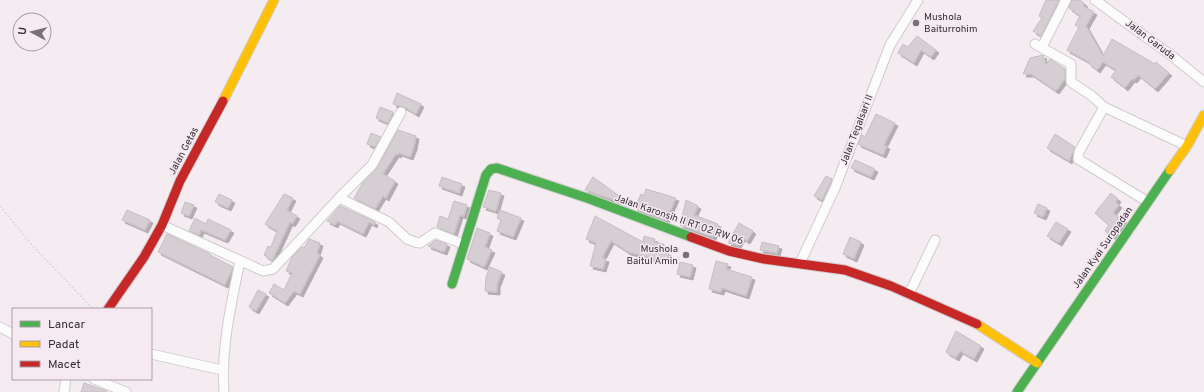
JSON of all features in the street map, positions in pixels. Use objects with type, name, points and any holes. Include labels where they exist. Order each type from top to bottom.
[{"type":"street","name":"Jalan Getas","points":[[109,308],[144,257],[162,225],[180,181],[235,80],[274,0]]},
{"type":"street","name":"Jalan Tegalsari II","points":[[800,263],[835,188],[890,45],[918,0]]},
{"type":"street","points":[[1066,0],[1039,46],[1071,64],[1071,82],[1092,96],[1104,107],[1186,146]]},
{"type":"street","name":"Jalan Garuda","points":[[1095,0],[1172,56],[1204,82]]},
{"type":"street","points":[[1104,107],[1079,152],[1078,159],[1148,202]]},
{"type":"street","points":[[162,225],[263,271],[273,269],[372,165],[401,112]]},
{"type":"street","name":"Jalan Kyai Suropadan","points":[[1017,392],[1186,146],[1204,115]]},
{"type":"street","name":"Jalan Karonsih II RT 02 RW 06","points":[[452,284],[463,244],[486,175],[491,169],[497,168],[587,198],[729,251],[764,259],[845,270],[909,294],[970,320],[1037,363]]},
{"type":"street","points":[[339,198],[389,222],[407,239],[415,242],[420,243],[435,233],[463,244]]},
{"type":"street","points":[[909,294],[935,240]]},
{"type":"street","points":[[224,392],[222,370],[227,327],[240,261]]},
{"type":"street","points":[[0,327],[12,333]]},
{"type":"street","points":[[152,354],[222,370]]},
{"type":"street","points":[[64,392],[66,380]]},
{"type":"street","points":[[96,380],[126,392]]},
{"type":"path","points":[[0,206],[32,245],[92,308]]},
{"type":"building","points":[[1046,0],[1059,0],[1041,36],[1033,31],[1042,18],[1039,16]]},
{"type":"building","points":[[1072,0],[1080,0],[1085,4],[1083,6],[1094,12],[1086,26],[1103,56],[1112,39],[1155,64],[1156,62],[1169,73],[1155,89],[1138,75],[1134,80],[1132,79],[1125,88],[1111,77],[1116,70],[1103,62],[1097,70],[1088,63],[1089,62],[1067,50],[1079,27],[1075,25],[1080,16],[1069,8]]},
{"type":"building","points":[[917,36],[936,50],[931,57],[921,50],[914,63],[898,53],[903,44],[908,47]]},
{"type":"building","points":[[1043,55],[1046,65],[1050,59],[1065,69],[1065,79],[1056,91],[1031,74],[1023,74],[1030,58]]},
{"type":"building","points":[[397,93],[421,104],[416,114],[404,107],[393,104]]},
{"type":"building","points":[[380,107],[393,112],[388,123],[376,118]]},
{"type":"building","points":[[876,114],[895,123],[884,145],[887,146],[883,155],[858,144],[862,135],[865,137]]},
{"type":"building","points":[[398,130],[416,136],[414,147],[410,157],[399,153],[398,155],[396,154],[383,174],[395,181],[386,198],[383,196],[375,209],[354,198],[364,181],[377,168]]},
{"type":"building","points":[[371,133],[381,137],[375,147],[367,144]]},
{"type":"building","points":[[1055,134],[1075,147],[1069,161],[1047,148]]},
{"type":"building","points":[[855,160],[875,169],[871,177],[851,168]]},
{"type":"building","points":[[826,176],[832,179],[822,200],[814,196]]},
{"type":"building","points":[[442,177],[462,184],[459,193],[439,186]]},
{"type":"building","points":[[593,177],[622,198],[620,202],[585,190]]},
{"type":"building","points":[[646,189],[676,198],[666,220],[635,208],[641,194],[644,196]]},
{"type":"building","points":[[489,190],[501,193],[496,211],[483,207]]},
{"type":"building","points":[[1111,193],[1118,199],[1116,202],[1119,205],[1113,213],[1124,220],[1113,237],[1105,231],[1109,225],[1095,213]]},
{"type":"building","points":[[219,194],[232,200],[228,208],[215,202]]},
{"type":"building","points":[[284,194],[293,198],[287,210],[297,216],[292,224],[290,222],[272,261],[264,255],[268,246],[271,247],[277,231],[265,224]]},
{"type":"building","points":[[686,200],[698,206],[694,215],[718,224],[713,237],[680,225]]},
{"type":"building","points":[[454,201],[467,205],[464,216],[460,215],[454,234],[437,227],[440,216],[448,219]]},
{"type":"building","points":[[185,202],[194,205],[189,216],[181,213]]},
{"type":"building","points":[[1038,204],[1047,208],[1043,217],[1034,213]]},
{"type":"building","points":[[340,206],[375,222],[374,225],[369,222],[363,234],[337,221],[335,225],[327,221]]},
{"type":"building","points":[[127,210],[150,220],[145,230],[122,220]]},
{"type":"building","points":[[500,210],[521,218],[513,237],[497,231],[501,220],[497,218]]},
{"type":"building","points":[[595,216],[643,242],[644,236],[655,239],[654,242],[664,244],[663,252],[669,253],[667,262],[628,252],[611,241],[602,258],[606,259],[603,269],[590,266],[596,243],[586,239]]},
{"type":"building","points":[[195,218],[206,224],[208,219],[231,230],[225,240],[201,230],[199,235],[189,231]]},
{"type":"building","points":[[1056,222],[1068,229],[1059,243],[1047,236]]},
{"type":"building","points":[[739,223],[753,231],[747,241],[742,238],[738,245],[728,243]]},
{"type":"building","points":[[477,228],[490,233],[485,247],[492,250],[484,267],[467,259]]},
{"type":"building","points":[[167,234],[210,254],[233,267],[225,285],[158,252]]},
{"type":"building","points":[[850,237],[861,242],[854,259],[843,254]]},
{"type":"building","points":[[309,239],[320,243],[317,253],[320,255],[300,294],[294,291],[285,303],[269,293],[274,284],[284,290],[292,273],[286,271],[292,257],[302,247],[304,248]]},
{"type":"building","points":[[436,240],[447,244],[444,252],[428,246]]},
{"type":"building","points":[[762,242],[779,246],[777,253],[760,250]]},
{"type":"building","points":[[716,261],[728,264],[726,269],[752,277],[746,296],[722,288],[721,292],[709,289]]},
{"type":"building","points":[[680,262],[693,265],[690,277],[677,274]]},
{"type":"building","points":[[490,267],[502,272],[497,285],[497,292],[485,291],[486,277]]},
{"type":"building","points":[[258,290],[266,294],[256,311],[249,307]]},
{"type":"building","points":[[956,331],[981,346],[974,359],[960,351],[956,358],[946,352]]},
{"type":"building","points":[[84,383],[107,391],[107,392],[81,392]]},
{"type":"traffic: fast","points":[[452,284],[486,175],[491,169],[497,168],[587,198],[691,237]]},
{"type":"traffic: fast","points":[[1017,392],[1170,170]]},
{"type":"traffic: slow","points":[[223,101],[274,0]]},
{"type":"traffic: slow","points":[[1170,170],[1187,146],[1204,115]]},
{"type":"traffic: slow","points":[[977,324],[1037,363]]},
{"type":"traffic: jam","points":[[109,308],[144,257],[162,225],[180,181],[223,101]]},
{"type":"traffic: jam","points":[[691,237],[729,251],[764,259],[845,270],[891,286],[977,324]]},
{"type":"place","name":"Mushola Baiturrohim","points":[[916,23]]},
{"type":"place","name":"Mushola Baitul Amin","points":[[686,255]]}]
